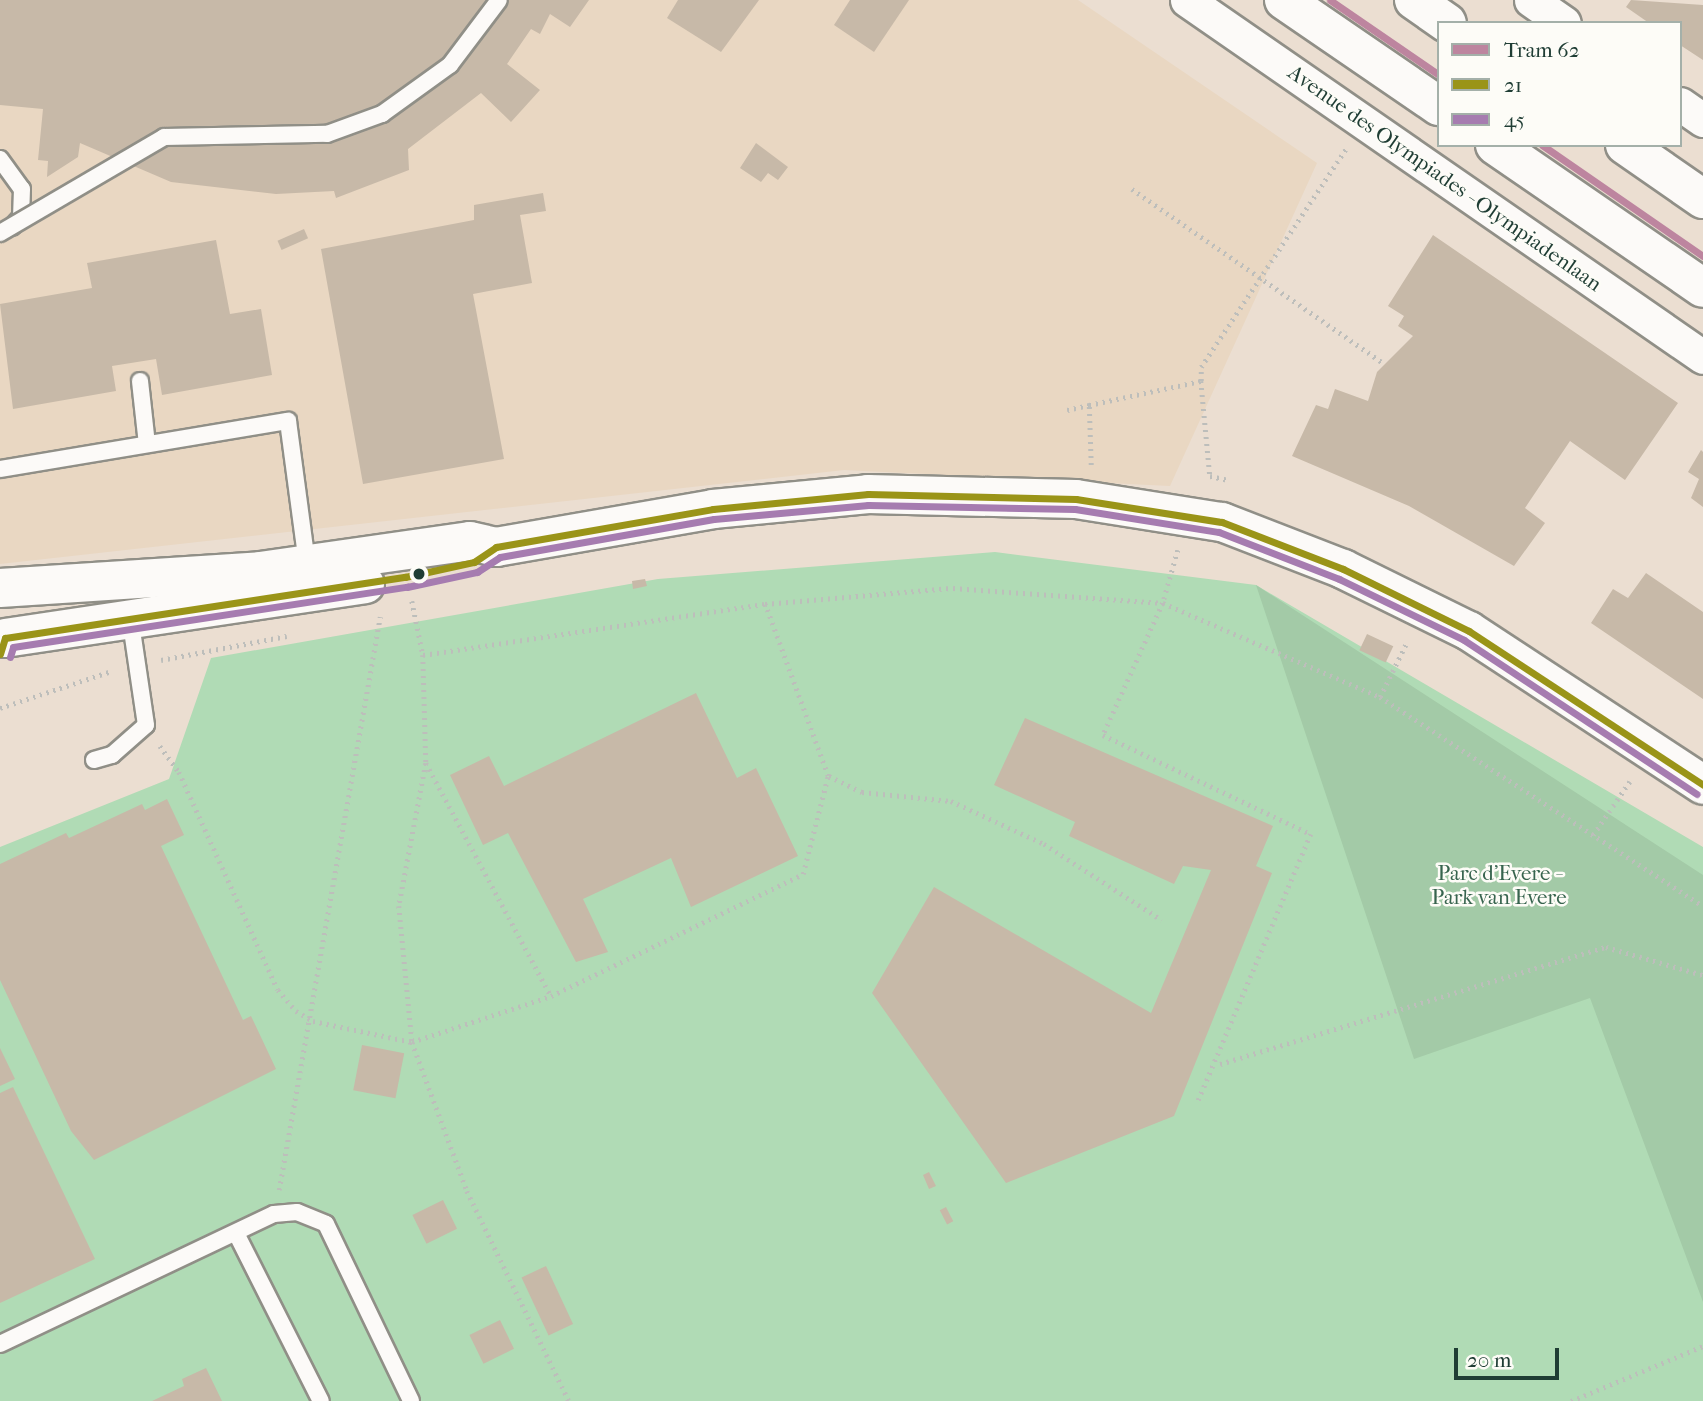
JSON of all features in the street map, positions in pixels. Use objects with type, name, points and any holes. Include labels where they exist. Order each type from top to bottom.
[{"type":"street","name":"Avenue des Olympiades - Olympiadenlaan","points":[[1187,0],[1703,358]]},
{"type":"street","points":[[1284,0],[1437,105]]},
{"type":"street","points":[[1414,0],[1444,21]]},
{"type":"street","points":[[1531,0],[1562,21]]},
{"type":"street","points":[[1564,21],[1578,0]]},
{"type":"street","points":[[1682,105],[1703,120]]},
{"type":"street","points":[[1498,147],[1703,288]]},
{"type":"street","points":[[1628,147],[1703,199]]},
{"type":"street","points":[[0,588],[86,587],[307,566],[470,541],[496,547],[713,509],[868,494],[1092,501],[1222,522],[1424,609],[1469,631],[1703,785]]},
{"type":"street","points":[[0,599],[2,646],[405,577],[474,562],[496,547]]},
{"type":"lane","points":[[0,236],[164,137],[327,134],[382,114],[450,65],[499,0]]},
{"type":"lane","points":[[0,159],[22,189],[21,217],[0,236]]},
{"type":"lane","points":[[140,382],[147,444]]},
{"type":"lane","points":[[0,469],[288,421],[307,566]]},
{"type":"lane","points":[[94,760],[113,755],[146,725],[131,624]]},
{"type":"lane","points":[[0,1344],[274,1214],[297,1212],[326,1224],[411,1401]]},
{"type":"lane","points":[[236,1233],[321,1401]]},
{"type":"path","points":[[1229,480],[1210,476],[1201,366],[1364,121]]},
{"type":"path","points":[[1132,190],[1383,363]]},
{"type":"path","points":[[1068,410],[1201,381]]},
{"type":"path","points":[[1089,405],[1092,501]]},
{"type":"path","points":[[1178,550],[1163,603],[1103,735],[1311,834],[1219,1064],[1197,1104]]},
{"type":"path","points":[[423,655],[765,604],[953,588],[1163,603],[1380,698],[1703,906]]},
{"type":"path","points":[[412,601],[423,655],[426,763],[399,906],[412,1042],[467,1191],[569,1401]]},
{"type":"path","points":[[146,725],[179,772],[278,990],[313,1021],[412,1042],[551,996],[803,874],[828,776],[765,604]]},
{"type":"path","points":[[274,1214],[313,1021],[380,605],[372,613]]},
{"type":"path","points":[[1380,698],[1424,609]]},
{"type":"path","points":[[0,708],[138,665],[298,634]]},
{"type":"path","points":[[1593,835],[1651,750]]},
{"type":"path","points":[[426,763],[551,996]]},
{"type":"path","points":[[828,776],[862,792],[951,801],[1044,844],[1162,920]]},
{"type":"path","points":[[1219,1064],[1606,947],[1703,975]]},
{"type":"path","points":[[1571,1401],[1703,1346]]},
{"type":"shaded area","points":[[0,0],[1078,0],[1317,163],[1170,486],[844,470],[0,564]]},
{"type":"green space","points":[[995,552],[1256,585],[1703,847],[1703,1401],[0,1401],[0,847],[169,779],[211,658],[658,579]]},
{"type":"green space","name":"Parc d'Evere - Park van Evere","points":[[1256,585],[1703,875],[1703,1302],[1590,998],[1414,1059]]},
{"type":"building","points":[[0,0],[589,0],[570,27],[550,14],[540,34],[531,29],[507,64],[540,90],[511,122],[481,93],[408,149],[409,170],[336,198],[334,191],[276,194],[171,182],[80,143],[78,157],[47,177],[48,161],[38,160],[43,109],[0,105]]},
{"type":"building","points":[[678,0],[759,0],[721,52],[667,18]]},
{"type":"building","points":[[850,0],[909,0],[874,52],[834,25]]},
{"type":"building","points":[[1631,0],[1703,5],[1703,60],[1682,46],[1682,21],[1646,21],[1626,7]]},
{"type":"building","points":[[756,143],[788,167],[778,180],[768,173],[761,182],[740,168]]},
{"type":"building","points":[[543,193],[546,211],[520,215],[532,283],[473,294],[504,459],[363,484],[321,249],[474,220],[474,205]]},
{"type":"building","points":[[304,229],[308,238],[282,250],[278,241]]},
{"type":"building","points":[[1433,235],[1678,403],[1625,480],[1570,441],[1525,508],[1545,523],[1514,566],[1409,506],[1292,456],[1316,405],[1328,409],[1335,389],[1368,401],[1377,372],[1413,336],[1398,326],[1404,316],[1388,306]]},
{"type":"building","points":[[216,240],[230,314],[261,309],[272,375],[162,395],[156,359],[112,366],[116,391],[13,409],[0,304],[92,288],[87,263]]},
{"type":"building","points":[[1701,450],[1703,507],[1691,498],[1699,479],[1688,472]]},
{"type":"building","points":[[1646,573],[1703,612],[1703,699],[1591,623],[1613,589],[1628,598]]},
{"type":"building","points":[[645,579],[647,586],[633,589],[632,581]]},
{"type":"building","points":[[1367,634],[1393,646],[1386,663],[1359,650]]},
{"type":"building","points":[[696,693],[737,778],[756,768],[798,856],[691,907],[671,858],[583,899],[608,952],[576,962],[508,833],[483,845],[450,775],[489,756],[504,786]]},
{"type":"building","points":[[1025,718],[1273,826],[1256,866],[1272,873],[1174,1116],[1006,1183],[872,993],[934,887],[1151,1013],[1211,870],[1183,866],[1174,884],[1069,836],[1075,822],[994,785]]},
{"type":"building","points":[[167,799],[184,835],[161,846],[243,1020],[251,1016],[276,1069],[94,1160],[71,1131],[0,980],[0,864],[66,833],[69,838],[142,804],[145,810]]},
{"type":"building","points":[[362,1045],[404,1053],[395,1098],[353,1090]]},
{"type":"building","points":[[0,1048],[15,1079],[0,1086]]},
{"type":"building","points":[[13,1087],[95,1259],[0,1303],[0,1093]]},
{"type":"building","points":[[929,1172],[936,1186],[929,1189],[923,1175]]},
{"type":"building","points":[[443,1200],[457,1229],[426,1244],[412,1215]]},
{"type":"building","points":[[946,1207],[953,1221],[947,1224],[940,1210]]},
{"type":"building","points":[[546,1266],[573,1324],[549,1335],[522,1277]]},
{"type":"building","points":[[500,1320],[514,1349],[483,1364],[469,1335]]},
{"type":"building","points":[[206,1368],[222,1401],[152,1401],[184,1386],[182,1379]]},
{"type":"tram line","name":"62","points":[[1330,0],[1437,74]]},
{"type":"tram line","name":"62","points":[[1545,147],[1703,256]]},
{"type":"transit line","name":"21","points":[[0,654],[5,638],[405,577],[474,562],[496,547],[713,509],[868,494],[1076,499],[1222,522],[1343,569],[1469,631],[1703,785]]},
{"type":"transit line","name":"45","points":[[10,657],[13,647],[407,587],[477,572],[500,557],[714,519],[868,505],[1075,509],[1219,532],[1339,579],[1464,640],[1697,794]]}]
